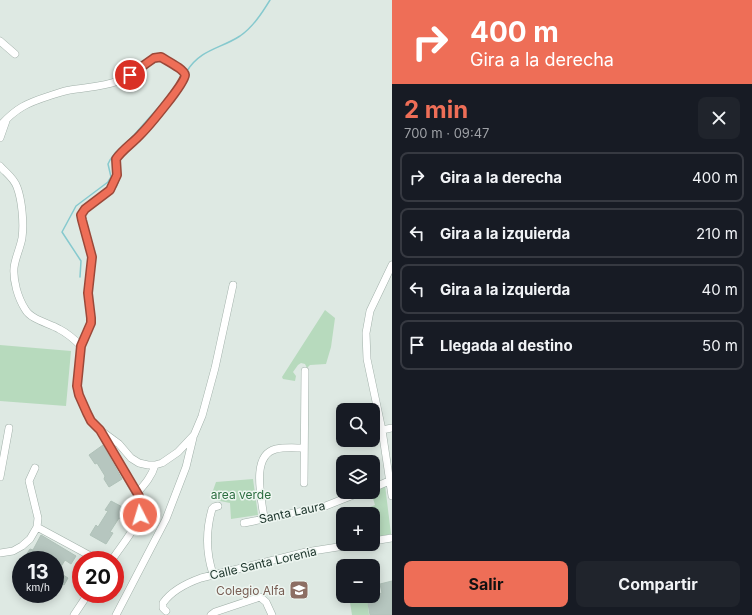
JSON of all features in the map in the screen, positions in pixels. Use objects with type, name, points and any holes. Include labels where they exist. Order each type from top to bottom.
[{"type":"street","points":[[0,41],[15,54]]},
{"type":"street","points":[[0,126],[15,111],[31,102],[68,90],[103,85],[118,81],[130,75],[154,58],[161,57],[185,74],[184,82],[141,134],[116,159],[117,175],[110,190],[82,212],[82,220],[92,257],[88,293],[91,323],[81,346],[77,386],[79,395],[91,421],[100,430],[119,444],[131,458],[139,463],[155,465],[162,463],[178,452],[194,435]]},
{"type":"street","points":[[0,138],[7,118]]},
{"type":"street","points":[[0,166],[13,178],[20,197],[23,229],[14,267],[14,279],[25,310],[35,318],[64,332],[81,346]]},
{"type":"street","points":[[392,265],[370,311],[366,333],[367,359],[382,430],[392,496]]},
{"type":"street","points":[[116,615],[166,520],[186,467],[194,435],[202,416],[215,368],[233,285]]},
{"type":"street","points":[[304,483],[305,371]]},
{"type":"street","points":[[0,477],[8,428]]},
{"type":"street","points":[[382,430],[392,428]]},
{"type":"street","points":[[100,430],[141,502],[140,515],[118,551]]},
{"type":"street","points":[[264,518],[260,470],[263,458],[276,449],[304,448]]},
{"type":"street","points":[[137,493],[149,479],[155,465]]},
{"type":"street","points":[[0,553],[13,551],[22,546],[30,539],[37,527],[38,518],[29,481],[35,468]]},
{"type":"street","points":[[380,485],[389,481]]},
{"type":"street","name":"Santa Laura","points":[[244,523],[322,507],[343,499]]},
{"type":"street","points":[[213,574],[208,557],[208,537],[212,509],[218,506]]},
{"type":"street","points":[[37,527],[81,551]]},
{"type":"street","points":[[380,540],[392,538]]},
{"type":"street","name":"Calle Santa Lorenia","points":[[166,611],[163,608],[163,603],[171,594],[191,581],[213,574],[306,552],[336,547]]},
{"type":"street","points":[[211,615],[260,597],[266,602],[272,615]]},
{"type":"street","points":[[74,615],[82,603]]},
{"type":"green space","points":[[325,310],[335,318],[331,347],[326,364],[310,365],[307,368],[305,364],[301,363],[293,372],[296,376],[295,381],[283,379],[282,377]]},
{"type":"green space","points":[[0,345],[71,351],[66,406],[0,401]]},
{"type":"green space","name":"area verde","points":[[253,479],[258,515],[231,519],[230,503],[210,499],[216,482]]},
{"type":"green space","points":[[385,485],[391,534],[380,536],[380,507],[370,507],[375,505],[373,499],[380,499],[380,487]]},
{"type":"green space","points":[[350,603],[368,603],[369,615],[352,615]]},
{"type":"building","points":[[103,445],[122,479],[109,487],[104,479],[105,476],[97,463],[95,464],[89,455]]},
{"type":"building","points":[[111,501],[128,510],[122,520],[119,518],[110,532],[113,533],[106,544],[90,535],[96,525],[98,527],[108,511],[105,510]]},
{"type":"building","points":[[41,535],[72,554],[72,562],[71,564],[65,560],[64,562],[64,551],[29,551],[30,549],[33,550]]},
{"type":"building","points":[[64,576],[68,578],[64,585]]},
{"type":"building","points":[[392,581],[392,615],[370,615],[368,603],[380,603],[380,594],[382,593],[380,584]]},
{"type":"waterway","points":[[187,71],[198,58],[245,32],[257,20],[270,0]]},
{"type":"waterway","points":[[80,277],[81,261],[62,232],[76,206],[108,182],[111,177],[108,164],[116,152],[134,135],[165,100]]},
{"type":"place","name":"Colegio Alfa","points":[[299,590]]},
{"type":"route","points":[[130,75],[154,58],[161,57],[181,70],[185,74],[185,78],[184,82],[141,134],[118,156],[116,159],[117,175],[110,190],[94,201],[82,212],[82,220],[92,257],[88,293],[91,323],[81,346],[77,386],[79,395],[91,421],[100,430],[139,496],[142,508],[140,515]]}]
